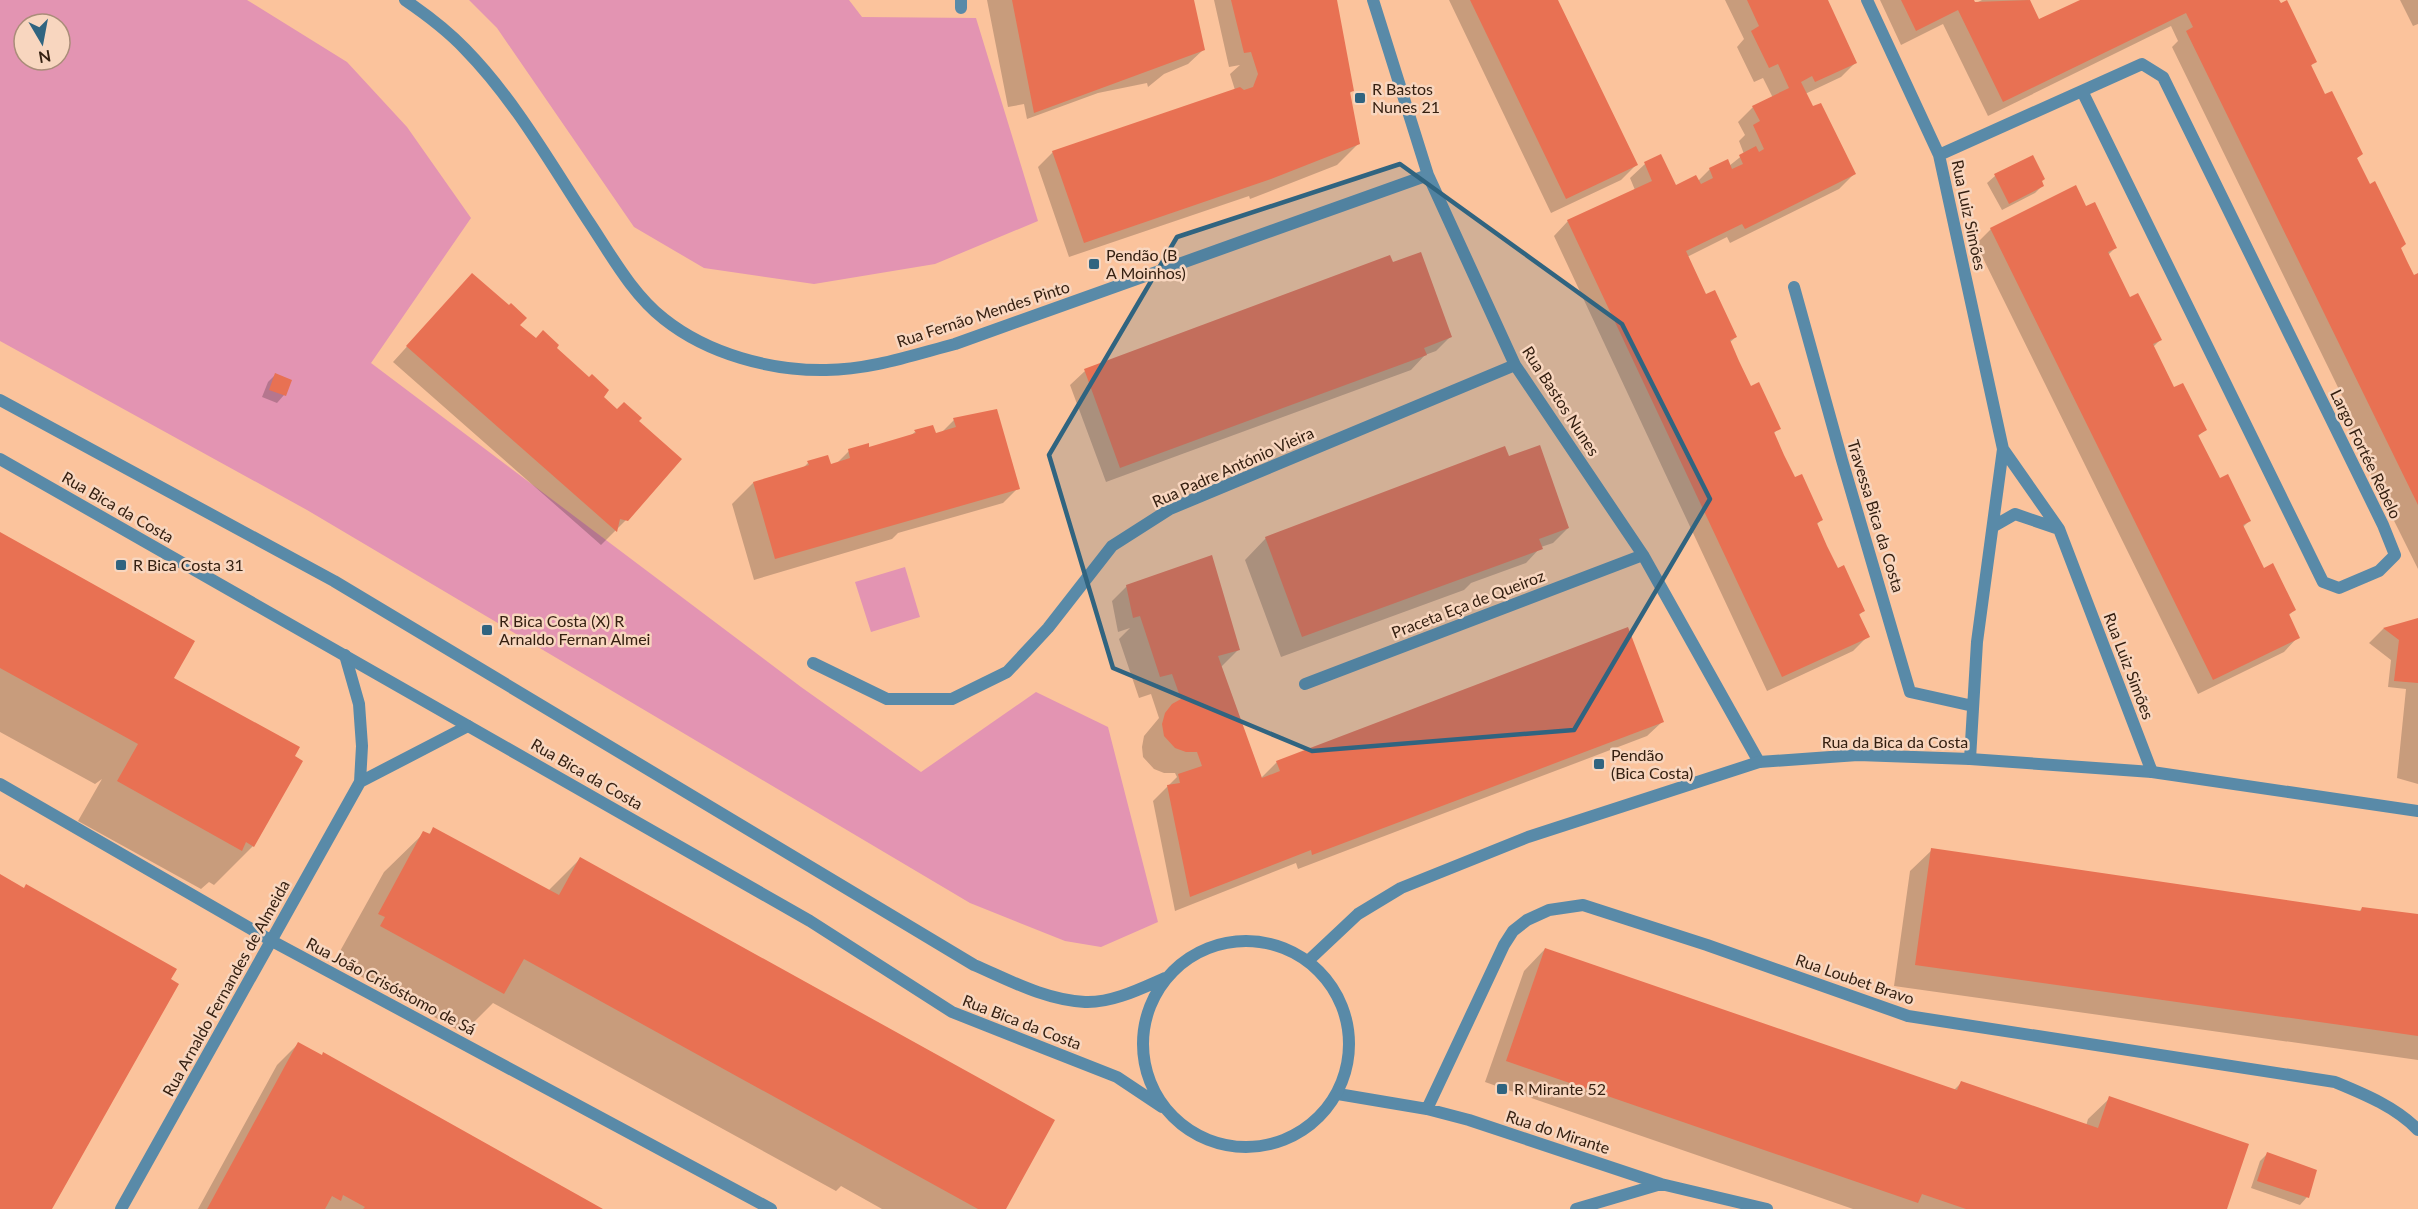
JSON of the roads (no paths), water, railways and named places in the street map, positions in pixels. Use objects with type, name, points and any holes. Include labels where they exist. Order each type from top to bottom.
[{"type":"street","name":"Rua Fernão Mendes Pinto","points":[[405,0],[436,21],[493,81],[518,113],[623,273],[643,299],[663,318],[689,337],[715,349],[783,368],[827,370],[888,362],[955,344],[1428,175]]},
{"type":"street","name":"Rua Bastos Nunes","points":[[1373,0],[1428,175],[1515,365],[1643,555],[1759,762]]},
{"type":"street","name":"Rua Luiz Simões","points":[[1867,0],[1939,155],[2003,449],[1977,642],[1970,759]]},
{"type":"street","name":"Largo Fortée Rebelo","points":[[1939,155],[2142,64],[2163,77],[2383,525],[2395,555],[2379,571],[2339,588],[2323,582],[2082,91]]},
{"type":"street","name":"Travessa Bica da Costa","points":[[1794,287],[1910,692],[1973,706]]},
{"type":"street","name":"Rua Padre António Vieira","points":[[813,663],[887,699],[952,699],[1007,672],[1048,628],[1112,546],[1170,509],[1515,365]]},
{"type":"street","name":"Rua Bica da Costa","points":[[0,400],[334,581],[974,965],[1042,994],[1086,1002],[1125,995],[1165,978]]},
{"type":"street","name":"Rua Luiz Simões","points":[[2003,449],[2059,529],[2152,772]]},
{"type":"street","name":"Rua Bica da Costa","points":[[0,459],[810,921],[952,1012],[1117,1077],[1162,1107]]},
{"type":"street","points":[[1994,526],[2015,514],[2059,529]]},
{"type":"street","name":"Praceta Eça de Queiroz","points":[[1305,684],[1643,555]]},
{"type":"street","name":"Rua Arnaldo Fernandes de Almeida","points":[[121,1209],[360,782],[362,746],[359,704],[345,655]]},
{"type":"street","points":[[360,782],[468,726]]},
{"type":"street","name":"Rua da Bica da Costa","points":[[1308,961],[1358,914],[1401,888],[1528,837],[1759,762],[1858,755],[1970,759],[2152,772],[2418,811]]},
{"type":"street","name":"Rua João Crisóstomo de Sá","points":[[0,784],[272,941],[771,1209]]},
{"type":"street","name":"Rua Loubet Bravo","points":[[1427,1109],[1504,945],[1513,931],[1527,920],[1549,910],[1583,905],[1707,945],[1908,1016],[2335,1082],[2371,1096],[2418,1130]]},
{"type":"street","points":[[1249,941],[1280,946],[1308,961],[1329,981],[1344,1008],[1350,1037],[1348,1066],[1338,1094],[1316,1121],[1287,1140],[1253,1148],[1219,1145],[1187,1130],[1162,1107],[1146,1076],[1142,1042],[1148,1008],[1165,978],[1190,957],[1218,944],[1249,941]]},
{"type":"street","name":"Rua do Mirante","points":[[1338,1094],[1427,1109],[1469,1120],[1661,1184],[1767,1209]]},
{"type":"street","points":[[1576,1209],[1661,1184]]},
{"type":"place","name":"R Bastos Nunes 21","points":[[1360,98]]},
{"type":"place","name":"Pendão (B A Moinhos)","points":[[1094,264]]},
{"type":"place","name":"R Bica Costa 31","points":[[121,565]]},
{"type":"place","name":"R Bica Costa (X) R Arnaldo Fernan Almei","points":[[487,630]]},
{"type":"place","name":"Pendão (Bica Costa)","points":[[1599,764]]},
{"type":"place","name":"R Mirante 52","points":[[1502,1089]]}]
